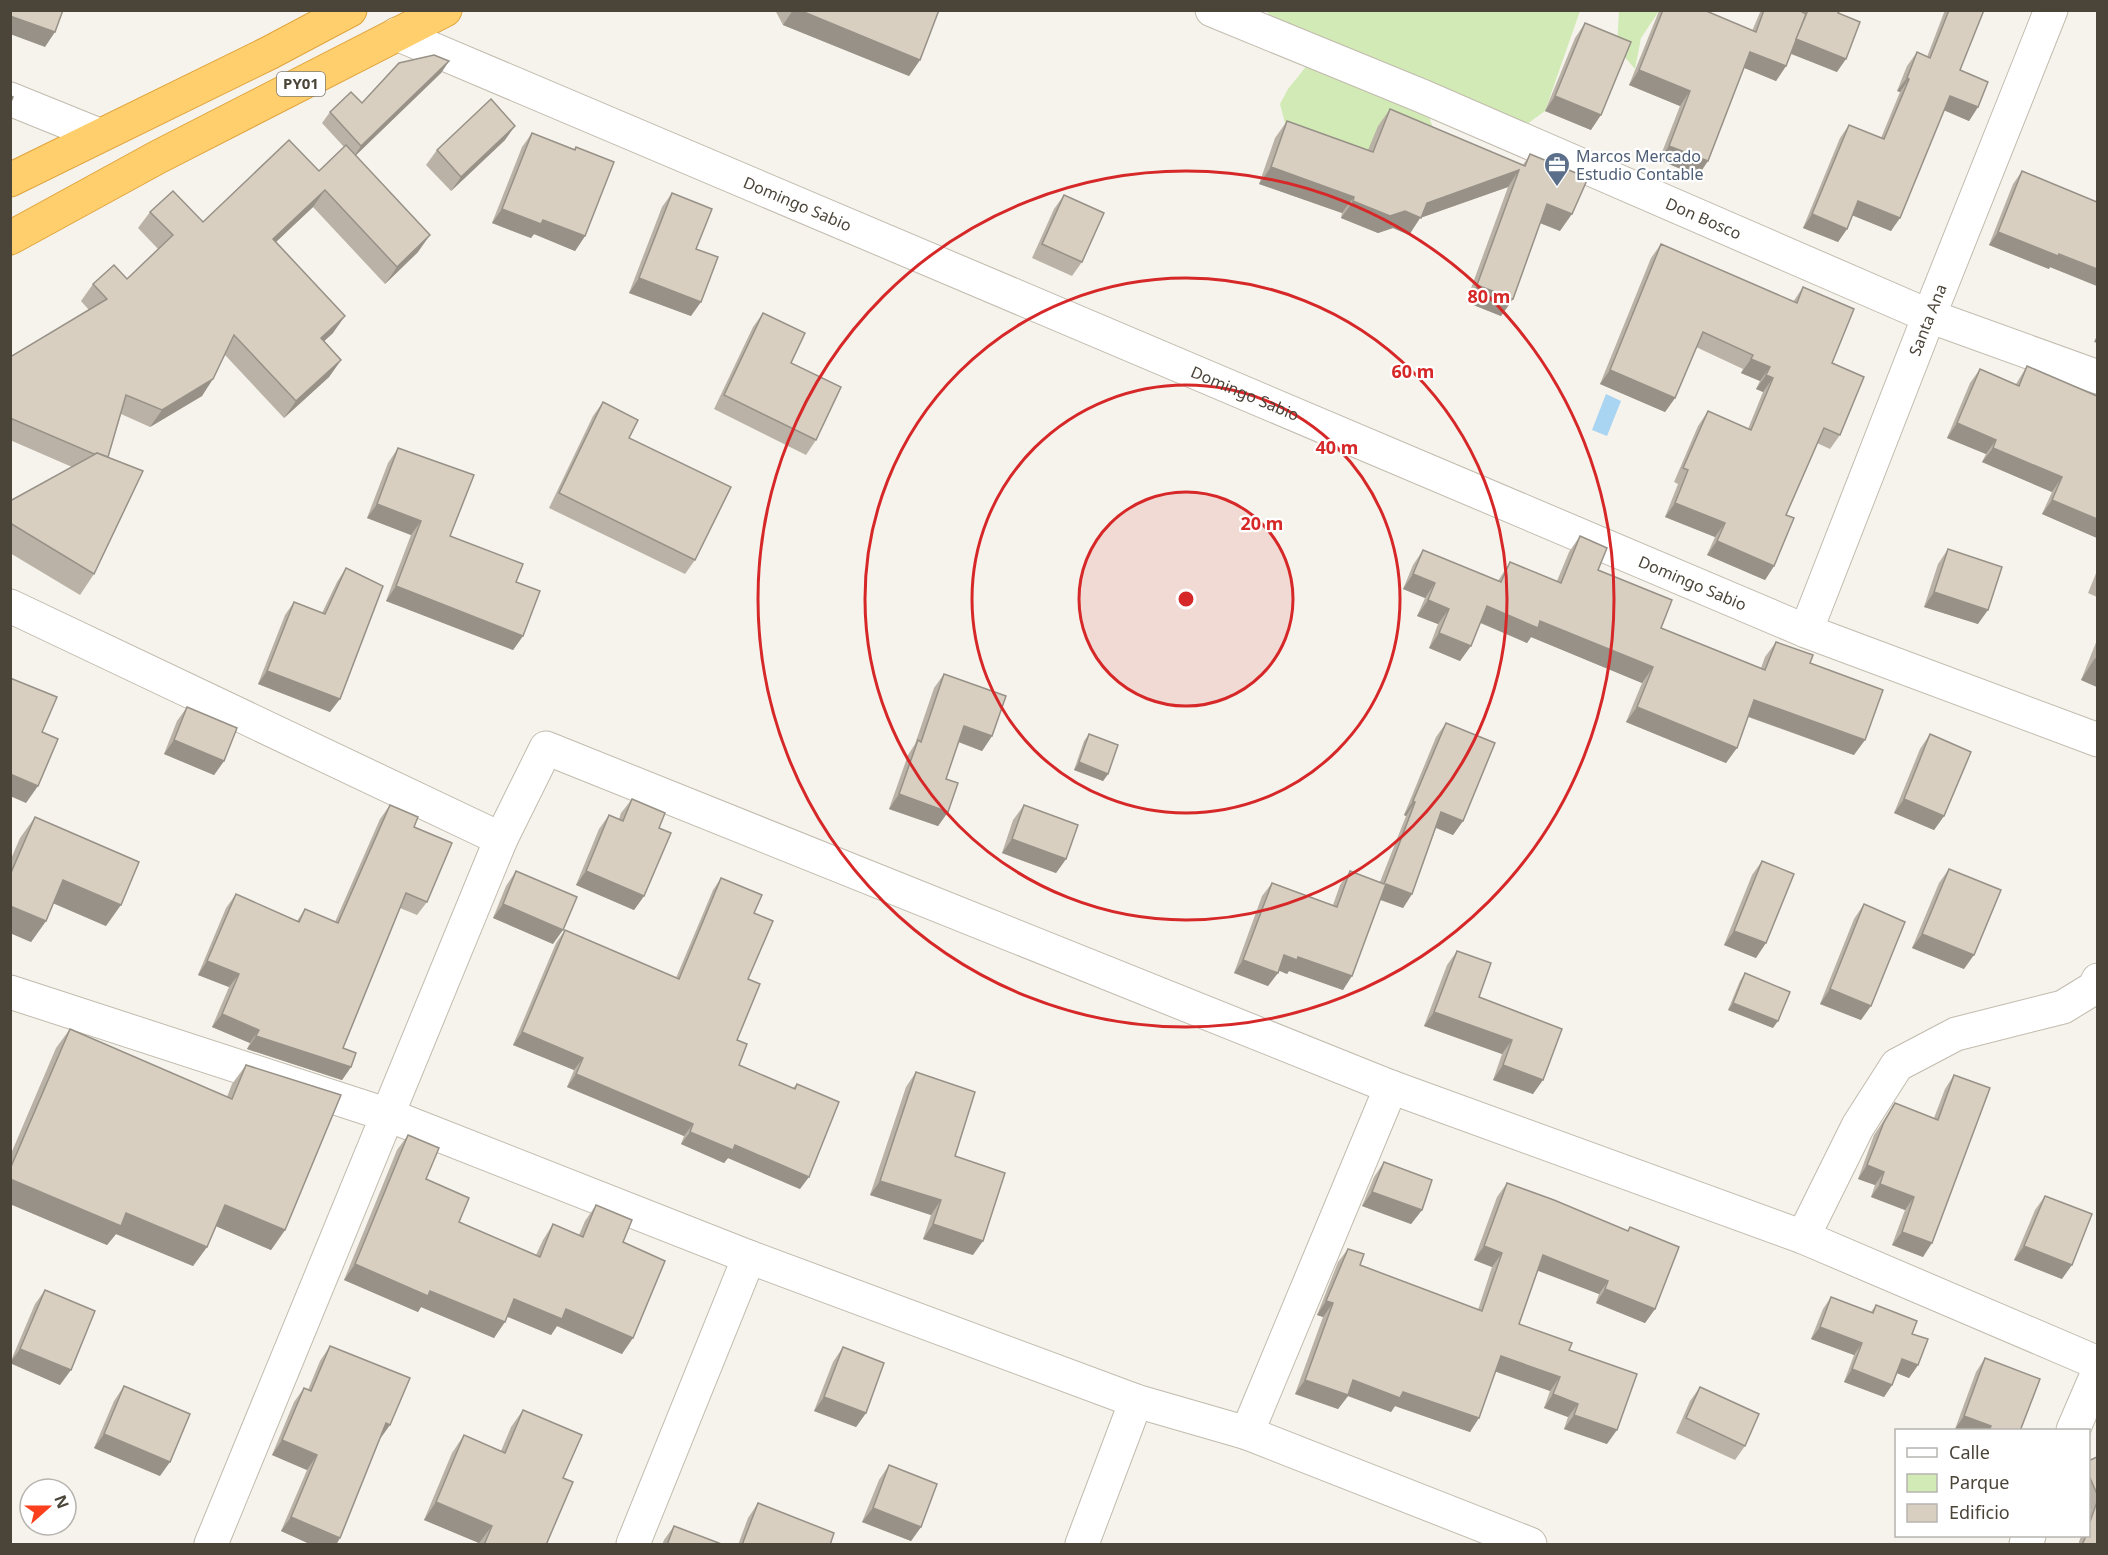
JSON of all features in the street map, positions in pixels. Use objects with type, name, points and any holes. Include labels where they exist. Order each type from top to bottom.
[{"type":"highway","name":"PY01","points":[[10,180],[269,53],[350,10]]},
{"type":"highway","name":"PY01","points":[[10,238],[159,157],[445,10]]},
{"type":"street","name":"Don Bosco","points":[[1212,10],[1422,96],[1929,316],[2097,377]]},
{"type":"street","name":"Santa Ana","points":[[1806,631],[2051,10]]},
{"type":"street","name":"Domingo Sabio","points":[[398,34],[1806,631],[2097,740]]},
{"type":"street","points":[[10,99],[99,135]]},
{"type":"street","points":[[10,606],[501,839]]},
{"type":"street","points":[[211,1545],[501,839],[546,748],[1390,1087],[1803,1237],[2097,1363]]},
{"type":"street","points":[[1803,1237],[1858,1126],[1897,1065],[1956,1034],[2063,1006],[2094,988],[2097,980]]},
{"type":"street","points":[[10,992],[388,1115],[749,1257],[1136,1401],[1247,1433],[1522,1543]]},
{"type":"street","points":[[1247,1433],[1390,1087]]},
{"type":"street","points":[[633,1545],[749,1257]]},
{"type":"street","points":[[2074,1429],[2097,1372]]},
{"type":"street","points":[[1082,1545],[1136,1401]]},
{"type":"green space","points":[[1267,11],[1580,11],[1545,111],[1523,127],[1422,97],[1442,153],[1364,160],[1286,127],[1280,104],[1288,89],[1317,53],[1271,20]]},
{"type":"green space","points":[[1619,11],[1659,11],[1641,38],[1635,69],[1617,48]]},
{"type":"water","points":[[1606,394],[1621,401],[1607,436],[1592,430]]},
{"type":"building","points":[[10,10],[63,10],[55,32],[10,16]]},
{"type":"building","points":[[799,10],[939,10],[920,60]]},
{"type":"building","points":[[1663,10],[1704,10],[1756,32],[1764,10],[1799,10],[1806,14],[1786,66],[1750,52],[1708,161],[1669,146],[1690,91],[1639,70]]},
{"type":"building","points":[[1808,10],[1840,10],[1838,13],[1860,22],[1846,59],[1796,39]]},
{"type":"building","points":[[1949,10],[1984,10],[1960,70],[1988,82],[1978,107],[1950,96],[1900,218],[1858,201],[1847,229],[1812,214],[1849,125],[1884,139],[1909,79],[1907,78],[1917,52],[1930,58]]},
{"type":"building","points":[[1585,23],[1631,42],[1601,115],[1555,96]]},
{"type":"building","points":[[434,55],[449,61],[361,146],[330,112],[351,92],[362,103],[399,63]]},
{"type":"building","points":[[491,99],[515,126],[461,177],[437,150]]},
{"type":"building","points":[[1390,109],[1525,166],[1530,154],[1588,178],[1572,214],[1547,204],[1513,299],[1477,285],[1519,170],[1427,203],[1421,218],[1405,211],[1390,216],[1353,201],[1354,197],[1271,167],[1287,121],[1373,152]]},
{"type":"building","points":[[532,133],[614,162],[585,236],[543,220],[541,224],[502,209]]},
{"type":"building","points":[[289,140],[319,171],[346,145],[430,235],[397,267],[325,190],[273,239],[345,316],[321,338],[341,360],[296,401],[234,335],[213,379],[162,410],[126,395],[108,457],[94,454],[10,418],[10,355],[12,356],[107,299],[93,284],[114,265],[127,279],[173,235],[150,212],[173,191],[203,222]]},
{"type":"building","points":[[2022,171],[2097,202],[2097,269],[1998,232]]},
{"type":"building","points":[[672,193],[712,209],[696,249],[718,257],[701,302],[639,278]]},
{"type":"building","points":[[1064,195],[1104,213],[1082,262],[1042,244]]},
{"type":"building","points":[[1661,244],[1797,303],[1803,287],[1854,309],[1832,363],[1864,377],[1840,435],[1824,428],[1786,515],[1794,518],[1774,566],[1717,541],[1725,523],[1675,503],[1688,470],[1683,468],[1708,411],[1751,430],[1773,378],[1766,375],[1770,367],[1751,359],[1753,355],[1703,332],[1675,398],[1610,370]]},
{"type":"building","points":[[763,313],[805,333],[791,363],[841,387],[816,440],[724,395]]},
{"type":"building","points":[[2027,366],[2097,396],[2097,519],[2052,500],[2062,477],[1993,448],[1996,440],[1957,423],[1980,369],[2019,386]]},
{"type":"building","points":[[603,402],[638,420],[629,438],[731,487],[695,560],[559,493]]},
{"type":"building","points":[[398,448],[474,475],[450,536],[523,564],[516,582],[540,591],[523,636],[396,586],[421,521],[377,504]]},
{"type":"building","points":[[97,453],[143,471],[94,574],[10,523],[10,501]]},
{"type":"building","points":[[1580,536],[1607,548],[1598,570],[1672,600],[1661,628],[1765,670],[1776,642],[1813,655],[1810,663],[1883,690],[1865,740],[1754,700],[1737,748],[1637,707],[1653,667],[1540,621],[1538,628],[1487,606],[1471,646],[1439,633],[1449,609],[1428,600],[1435,583],[1413,574],[1423,550],[1501,582],[1510,562],[1561,583]]},
{"type":"building","points":[[1948,549],[2002,567],[1988,610],[1934,592]]},
{"type":"building","points":[[346,568],[383,586],[340,699],[267,671],[294,602],[325,614]]},
{"type":"building","points":[[944,674],[1006,696],[992,736],[964,726],[946,779],[958,783],[948,812],[899,794],[918,740],[921,742]]},
{"type":"building","points":[[10,678],[57,697],[42,732],[58,739],[38,786],[10,774]]},
{"type":"building","points":[[187,707],[237,728],[224,761],[174,740]]},
{"type":"building","points":[[1446,723],[1495,743],[1463,821],[1441,812],[1412,894],[1386,884],[1352,976],[1298,957],[1297,960],[1284,955],[1278,973],[1243,960],[1272,883],[1337,907],[1350,871],[1384,884],[1415,802],[1413,801]]},
{"type":"building","points":[[1089,734],[1118,745],[1108,774],[1079,762]]},
{"type":"building","points":[[1930,734],[1971,752],[1944,816],[1904,799]]},
{"type":"building","points":[[632,799],[665,813],[659,828],[671,833],[644,896],[586,871],[609,815],[623,821]]},
{"type":"building","points":[[390,805],[418,817],[414,827],[452,843],[427,902],[406,893],[343,1048],[356,1053],[351,1067],[256,1036],[259,1030],[222,1014],[239,974],[207,961],[236,894],[299,922],[305,909],[338,923]]},
{"type":"building","points":[[1024,805],[1078,825],[1066,859],[1012,839]]},
{"type":"building","points":[[35,817],[139,862],[121,905],[63,880],[46,921],[10,906],[10,875]]},
{"type":"building","points":[[1762,861],[1794,874],[1766,943],[1734,931]]},
{"type":"building","points":[[1949,869],[2001,890],[1974,955],[1922,934]]},
{"type":"building","points":[[516,871],[577,897],[563,930],[503,904]]},
{"type":"building","points":[[721,878],[762,895],[754,913],[773,921],[748,979],[760,984],[737,1040],[747,1044],[739,1065],[795,1089],[797,1084],[839,1102],[809,1177],[735,1145],[733,1150],[690,1132],[693,1124],[576,1074],[583,1058],[522,1032],[565,930],[679,979]]},
{"type":"building","points":[[1864,904],[1905,922],[1871,1006],[1830,989]]},
{"type":"building","points":[[1457,951],[1491,963],[1479,997],[1562,1029],[1543,1080],[1503,1065],[1512,1040],[1434,1012]]},
{"type":"building","points":[[1745,973],[1790,992],[1778,1021],[1733,1003]]},
{"type":"building","points":[[70,1029],[232,1099],[246,1065],[341,1095],[285,1230],[225,1205],[207,1247],[126,1213],[121,1226],[10,1179],[10,1169]]},
{"type":"building","points":[[916,1072],[975,1092],[955,1156],[1005,1173],[983,1241],[933,1224],[941,1200],[880,1181]]},
{"type":"building","points":[[1954,1075],[1990,1088],[1932,1243],[1902,1232],[1914,1197],[1880,1184],[1884,1172],[1867,1165],[1884,1122],[1895,1103],[1938,1120]]},
{"type":"building","points":[[408,1135],[439,1148],[426,1179],[469,1198],[459,1222],[540,1257],[553,1224],[583,1237],[596,1205],[632,1220],[623,1242],[665,1261],[633,1338],[566,1309],[562,1319],[514,1299],[505,1322],[430,1291],[428,1296],[355,1264]]},
{"type":"building","points":[[1384,1162],[1432,1180],[1422,1210],[1372,1192]]},
{"type":"building","points":[[1507,1183],[1628,1231],[1630,1227],[1679,1247],[1655,1309],[1605,1289],[1608,1281],[1543,1255],[1519,1324],[1572,1343],[1569,1350],[1637,1374],[1617,1430],[1574,1415],[1578,1404],[1553,1394],[1560,1377],[1501,1356],[1479,1418],[1403,1392],[1400,1398],[1353,1380],[1348,1395],[1305,1380],[1333,1303],[1326,1301],[1348,1249],[1364,1254],[1360,1265],[1482,1311],[1502,1253],[1484,1246]]},
{"type":"building","points":[[2045,1196],[2092,1214],[2072,1265],[2024,1246]]},
{"type":"building","points":[[45,1290],[95,1311],[71,1370],[20,1349]]},
{"type":"building","points":[[1831,1297],[1873,1313],[1876,1305],[1917,1321],[1912,1334],[1928,1339],[1918,1365],[1902,1359],[1892,1385],[1852,1369],[1862,1343],[1820,1327]]},
{"type":"building","points":[[330,1346],[410,1378],[390,1425],[386,1423],[340,1538],[291,1517],[317,1455],[282,1440],[304,1388],[311,1391]]},
{"type":"building","points":[[843,1347],[884,1363],[866,1413],[824,1397]]},
{"type":"building","points":[[1985,1358],[2040,1379],[2021,1429],[1990,1429],[1991,1426],[1964,1416]]},
{"type":"building","points":[[124,1386],[190,1414],[170,1462],[104,1434]]},
{"type":"building","points":[[1700,1387],[1759,1414],[1745,1446],[1686,1418]]},
{"type":"building","points":[[523,1410],[582,1435],[563,1478],[573,1482],[546,1545],[484,1545],[492,1526],[436,1502],[464,1435],[505,1453]]},
{"type":"building","points":[[2097,1457],[2097,1494],[2090,1478],[2090,1460]]},
{"type":"building","points":[[889,1465],[937,1484],[921,1527],[873,1508]]},
{"type":"building","points":[[2097,1502],[2097,1545],[2082,1545],[2086,1537],[2090,1537],[2090,1521]]},
{"type":"building","points":[[758,1503],[834,1533],[830,1545],[742,1545]]},
{"type":"building","points":[[674,1526],[724,1545],[667,1545]]},
{"type":"place","name":"Marcos Mercado Estudio Contable","points":[[1557,188]]}]
